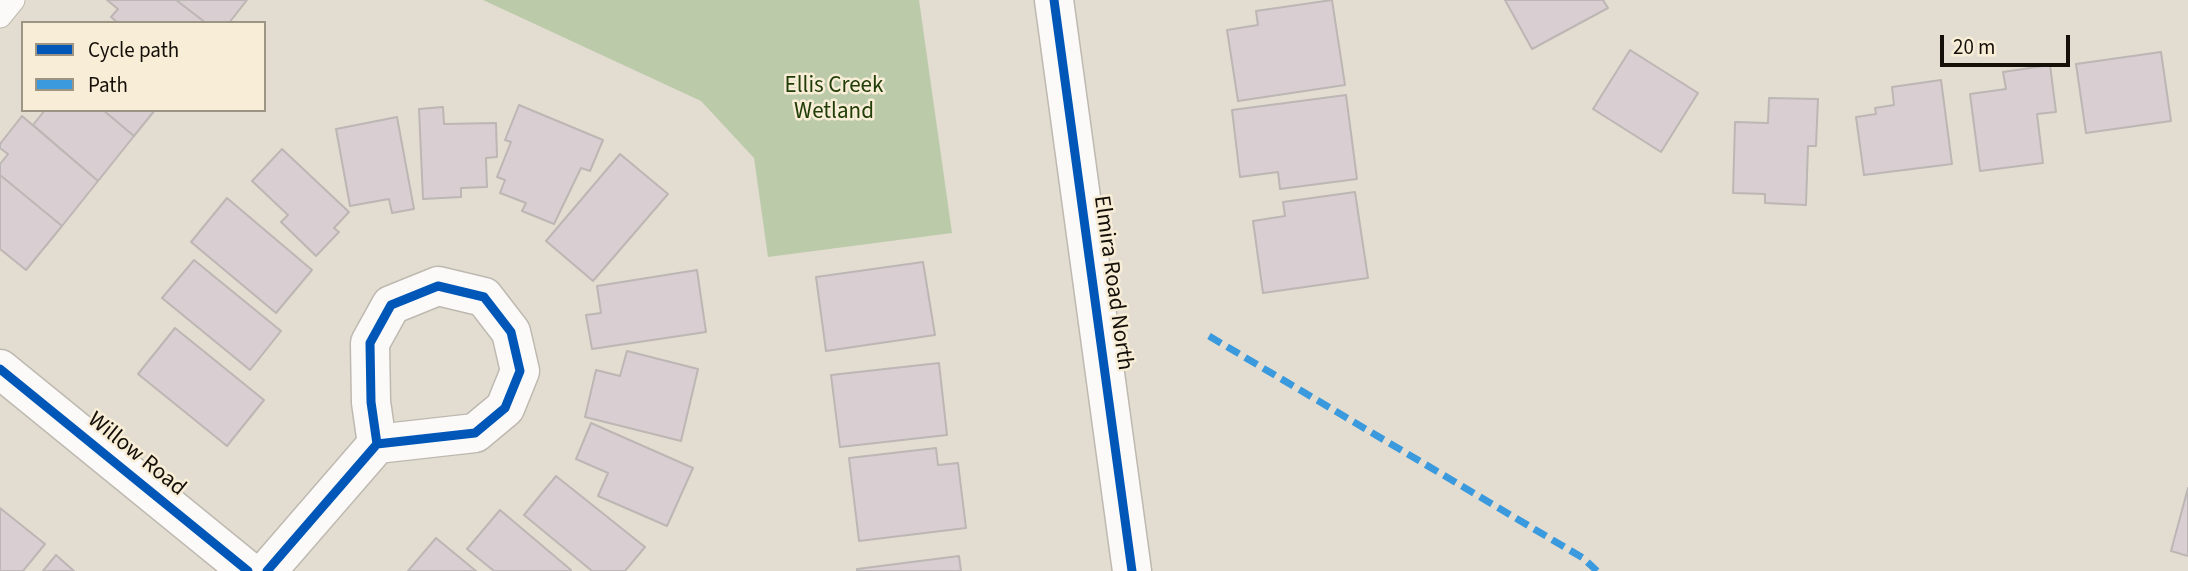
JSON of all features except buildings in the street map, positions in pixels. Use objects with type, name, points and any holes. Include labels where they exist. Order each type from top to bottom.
[{"type":"street","name":"Elmira Road North","points":[[1054,0],[1132,571]]},
{"type":"street","points":[[267,571],[377,444],[475,433],[505,408],[520,371],[512,332],[484,297],[438,286],[391,305],[370,343],[371,402],[377,444]]},
{"type":"street","name":"Willow Road","points":[[0,369],[248,571]]},
{"type":"lane","points":[[0,16],[13,0]]},
{"type":"green space","name":"Ellis Creek Wetland","points":[[483,0],[919,0],[952,233],[768,257],[754,158],[701,101]]},
{"type":"marked path","points":[[1209,336],[1583,558],[1597,571]]},
{"type":"cycle path","points":[[1054,0],[1132,571]]},
{"type":"cycle path","points":[[267,571],[377,444],[475,433],[505,408],[520,371],[511,332],[484,297],[438,286],[391,305],[370,343],[371,402],[377,444]]},
{"type":"cycle path","points":[[0,369],[248,571]]}]
